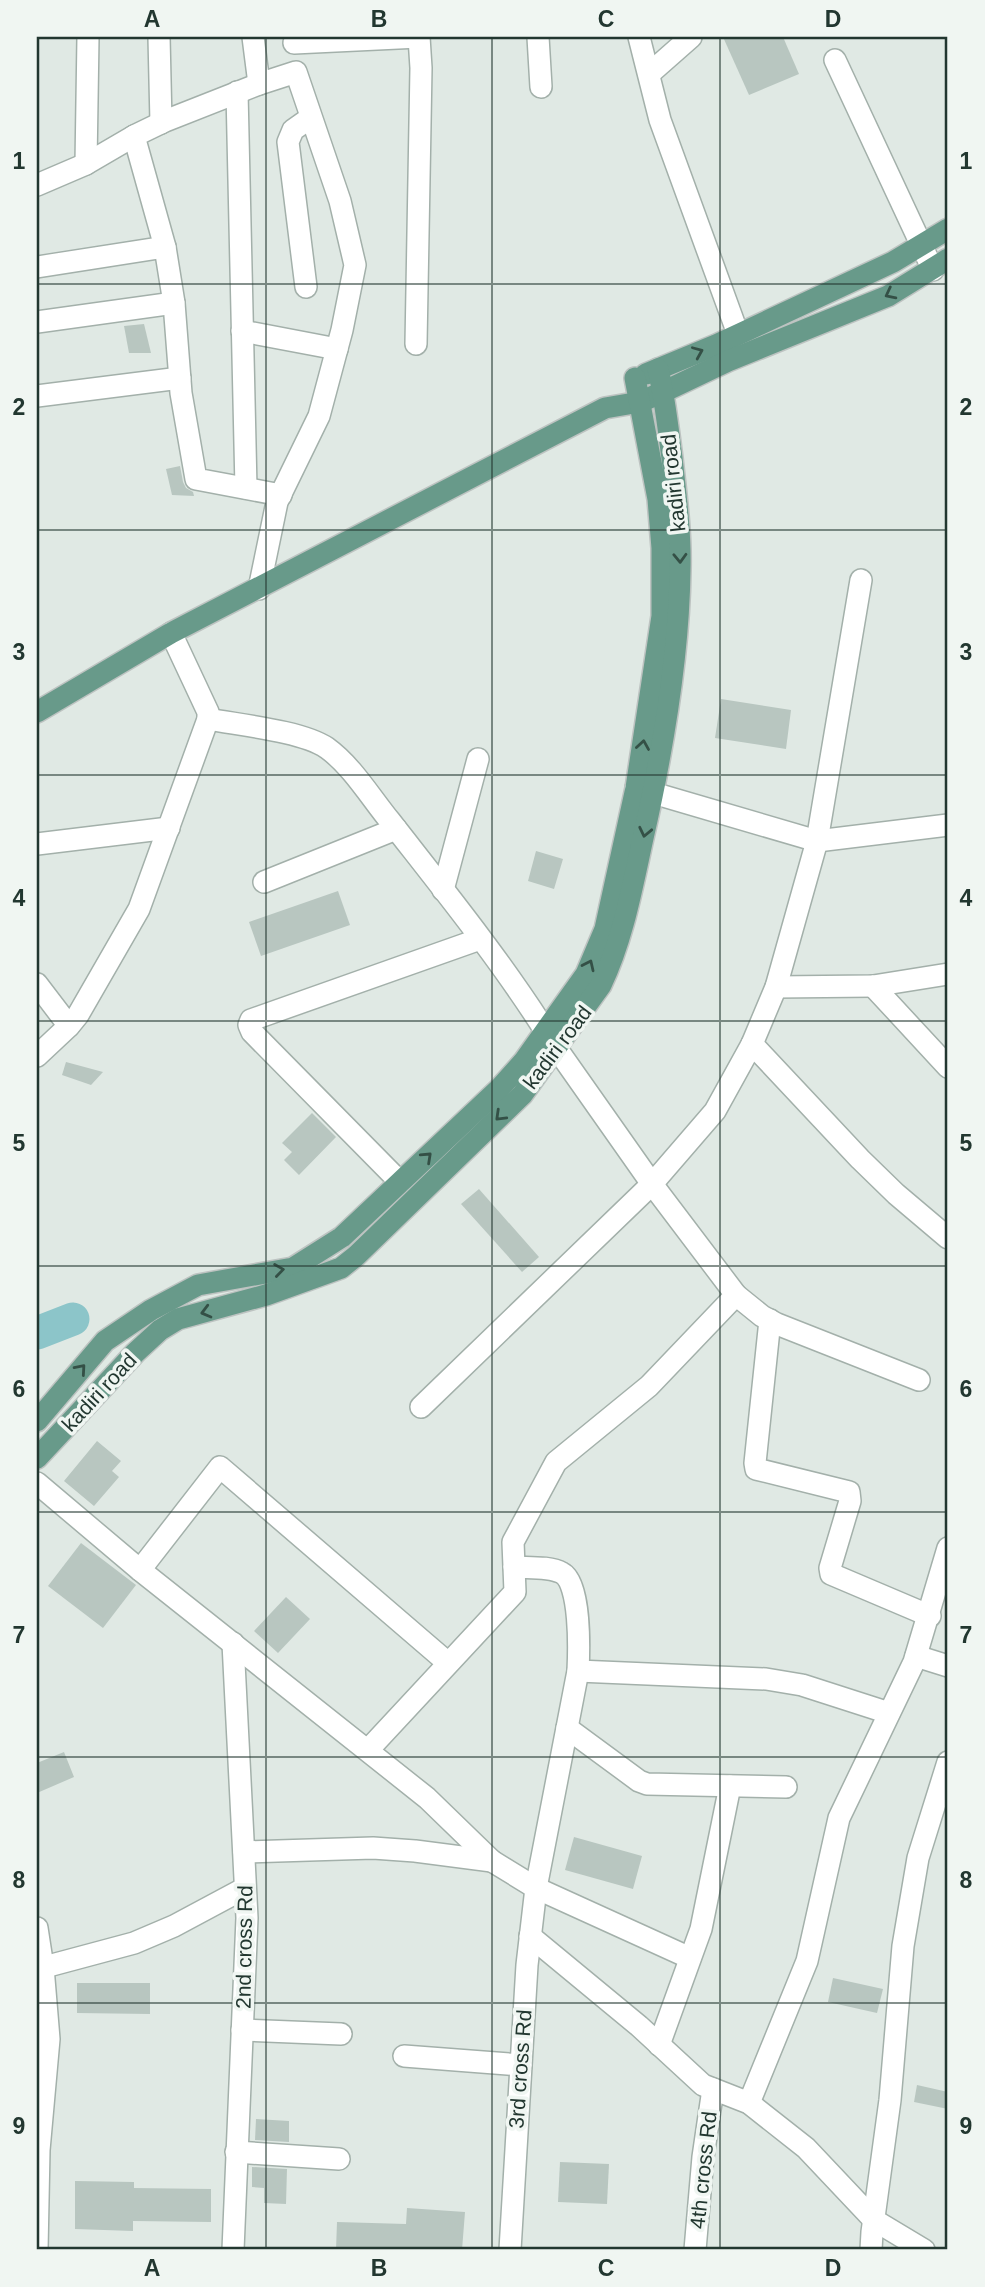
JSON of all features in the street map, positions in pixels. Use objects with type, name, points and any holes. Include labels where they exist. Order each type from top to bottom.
[{"type":"main road","points":[[605,408],[635,378],[738,334],[893,262],[948,229]]},
{"type":"main road","points":[[37,712],[171,634],[605,408],[639,401],[663,392],[728,360],[888,296],[940,265]]},
{"type":"main road","name":"kadiri road","points":[[645,790],[673,667],[680,570],[679,529],[658,369]]},
{"type":"main road","name":"kadiri road","points":[[37,1420],[106,1341],[151,1310],[198,1285],[293,1268],[342,1237],[593,998],[610,965],[628,905],[645,790],[664,587],[658,499],[635,378]]},
{"type":"main road","name":"kadiri road","points":[[37,1458],[160,1330],[178,1319],[267,1295],[341,1268],[356,1256],[522,1095],[551,1040]]},
{"type":"street","points":[[86,164],[88,37]]},
{"type":"street","points":[[159,37],[161,122]]},
{"type":"street","points":[[253,37],[259,84]]},
{"type":"street","points":[[260,589],[277,502],[319,416],[355,265],[340,201],[296,72],[294,40],[419,37],[421,68],[416,344]]},
{"type":"street","points":[[538,37],[541,87]]},
{"type":"street","points":[[639,37],[660,120],[738,334]]},
{"type":"street","points":[[649,74],[691,37]]},
{"type":"street","points":[[835,60],[921,246],[940,265]]},
{"type":"street","points":[[37,185],[86,164],[161,122],[296,72]]},
{"type":"street","points":[[237,92],[246,488]]},
{"type":"street","points":[[306,287],[288,142],[293,130],[310,118]]},
{"type":"street","points":[[134,136],[165,247],[174,303],[180,378],[196,479],[281,495]]},
{"type":"street","points":[[37,267],[165,247]]},
{"type":"street","points":[[37,322],[174,303]]},
{"type":"street","points":[[242,331],[337,349]]},
{"type":"street","points":[[37,396],[180,378]]},
{"type":"street","points":[[421,1407],[652,1184],[715,1111],[752,1044],[776,987],[817,841],[861,580]]},
{"type":"street","points":[[37,1056],[78,1015],[139,909],[208,719],[208,712],[171,634]]},
{"type":"street","points":[[208,719],[309,740],[327,748],[347,767],[480,939],[652,1184],[736,1296],[769,1320],[919,1380]]},
{"type":"street","points":[[443,890],[478,759]]},
{"type":"street","points":[[645,790],[817,841],[948,825]]},
{"type":"street","points":[[37,844],[169,828]]},
{"type":"street","points":[[264,882],[396,829]]},
{"type":"street","points":[[400,1182],[252,1032],[249,1025],[251,1020],[480,939]]},
{"type":"street","points":[[776,987],[873,986],[948,974]]},
{"type":"street","points":[[37,984],[69,1026]]},
{"type":"street","points":[[873,986],[948,1067]]},
{"type":"street","points":[[752,1044],[895,1194],[948,1238]]},
{"type":"street","points":[[368,1750],[515,1592],[513,1542],[556,1462],[649,1386],[736,1296]]},
{"type":"street","points":[[769,1320],[756,1469],[849,1492],[850,1501],[830,1569],[831,1574],[929,1616]]},
{"type":"street","points":[[140,1570],[220,1467],[449,1663]]},
{"type":"street","points":[[37,1483],[140,1570],[427,1798],[492,1861],[536,1888],[691,1958]]},
{"type":"street","points":[[749,2103],[807,1961],[839,1818],[915,1659],[948,1548]]},
{"type":"street","name":"3rd cross Rd","points":[[510,2250],[530,1936],[536,1888],[578,1671],[574,1594],[568,1576],[560,1571],[514,1567]]},
{"type":"street","name":"2nd cross Rd","points":[[233,1643],[247,1918],[233,2250]]},
{"type":"street","points":[[915,1659],[948,1666]]},
{"type":"street","points":[[578,1671],[766,1679],[802,1685],[889,1713]]},
{"type":"street","points":[[567,1728],[639,1781],[647,1784],[786,1787]]},
{"type":"street","points":[[871,2250],[890,2100],[903,1946],[918,1858],[948,1762]]},
{"type":"street","points":[[659,2045],[701,1929],[730,1786]]},
{"type":"street","points":[[244,1852],[373,1848],[492,1861]]},
{"type":"street","points":[[40,1968],[134,1943],[174,1926],[245,1888]]},
{"type":"street","points":[[37,1927],[49,2039],[39,2150],[37,2250]]},
{"type":"street","points":[[530,1936],[703,2085],[749,2103],[806,2148],[874,2220],[924,2250]]},
{"type":"street","points":[[242,2031],[341,2034]]},
{"type":"street","points":[[404,2056],[520,2065]]},
{"type":"street","name":"4th cross Rd","points":[[695,2250],[703,2157],[713,2089]]},
{"type":"street","points":[[236,2152],[339,2160]]},
{"type":"building","points":[[723,37],[783,37],[799,74],[749,95]]},
{"type":"building","points":[[144,324],[151,353],[129,353],[124,326]]},
{"type":"building","points":[[180,466],[183,482],[194,496],[172,495],[166,469]]},
{"type":"building","points":[[721,699],[791,710],[786,749],[715,738]]},
{"type":"building","points":[[536,851],[563,859],[554,889],[528,881]]},
{"type":"building","points":[[338,891],[350,925],[261,956],[249,922]]},
{"type":"building","points":[[66,1062],[103,1072],[91,1085],[62,1075]]},
{"type":"building","points":[[312,1113],[336,1137],[299,1175],[284,1160],[292,1152],[282,1143]]},
{"type":"building","points":[[479,1189],[539,1257],[522,1272],[461,1204]]},
{"type":"building","points":[[97,1441],[121,1461],[112,1471],[119,1477],[94,1506],[64,1481]]},
{"type":"building","points":[[81,1543],[136,1585],[103,1628],[48,1586]]},
{"type":"building","points":[[286,1597],[310,1619],[278,1653],[254,1631]]},
{"type":"building","points":[[64,1752],[74,1777],[37,1793],[37,1763]]},
{"type":"building","points":[[574,1837],[642,1856],[633,1889],[565,1870]]},
{"type":"building","points":[[833,1978],[883,1989],[877,2013],[828,2002]]},
{"type":"building","points":[[77,1983],[150,1983],[150,2014],[77,2013]]},
{"type":"building","points":[[917,2085],[948,2092],[948,2109],[914,2102]]},
{"type":"building","points":[[256,2119],[289,2121],[289,2142],[255,2140]]},
{"type":"building","points":[[560,2162],[609,2164],[607,2204],[558,2202]]},
{"type":"building","points":[[252,2167],[287,2169],[286,2204],[264,2203],[264,2188],[252,2187]]},
{"type":"building","points":[[75,2181],[134,2182],[134,2188],[211,2189],[211,2222],[133,2221],[133,2231],[75,2229]]},
{"type":"building","points":[[407,2208],[465,2212],[462,2250],[336,2250],[337,2222],[406,2224]]},
{"type":"waterway","points":[[37,1333],[73,1319]]}]
